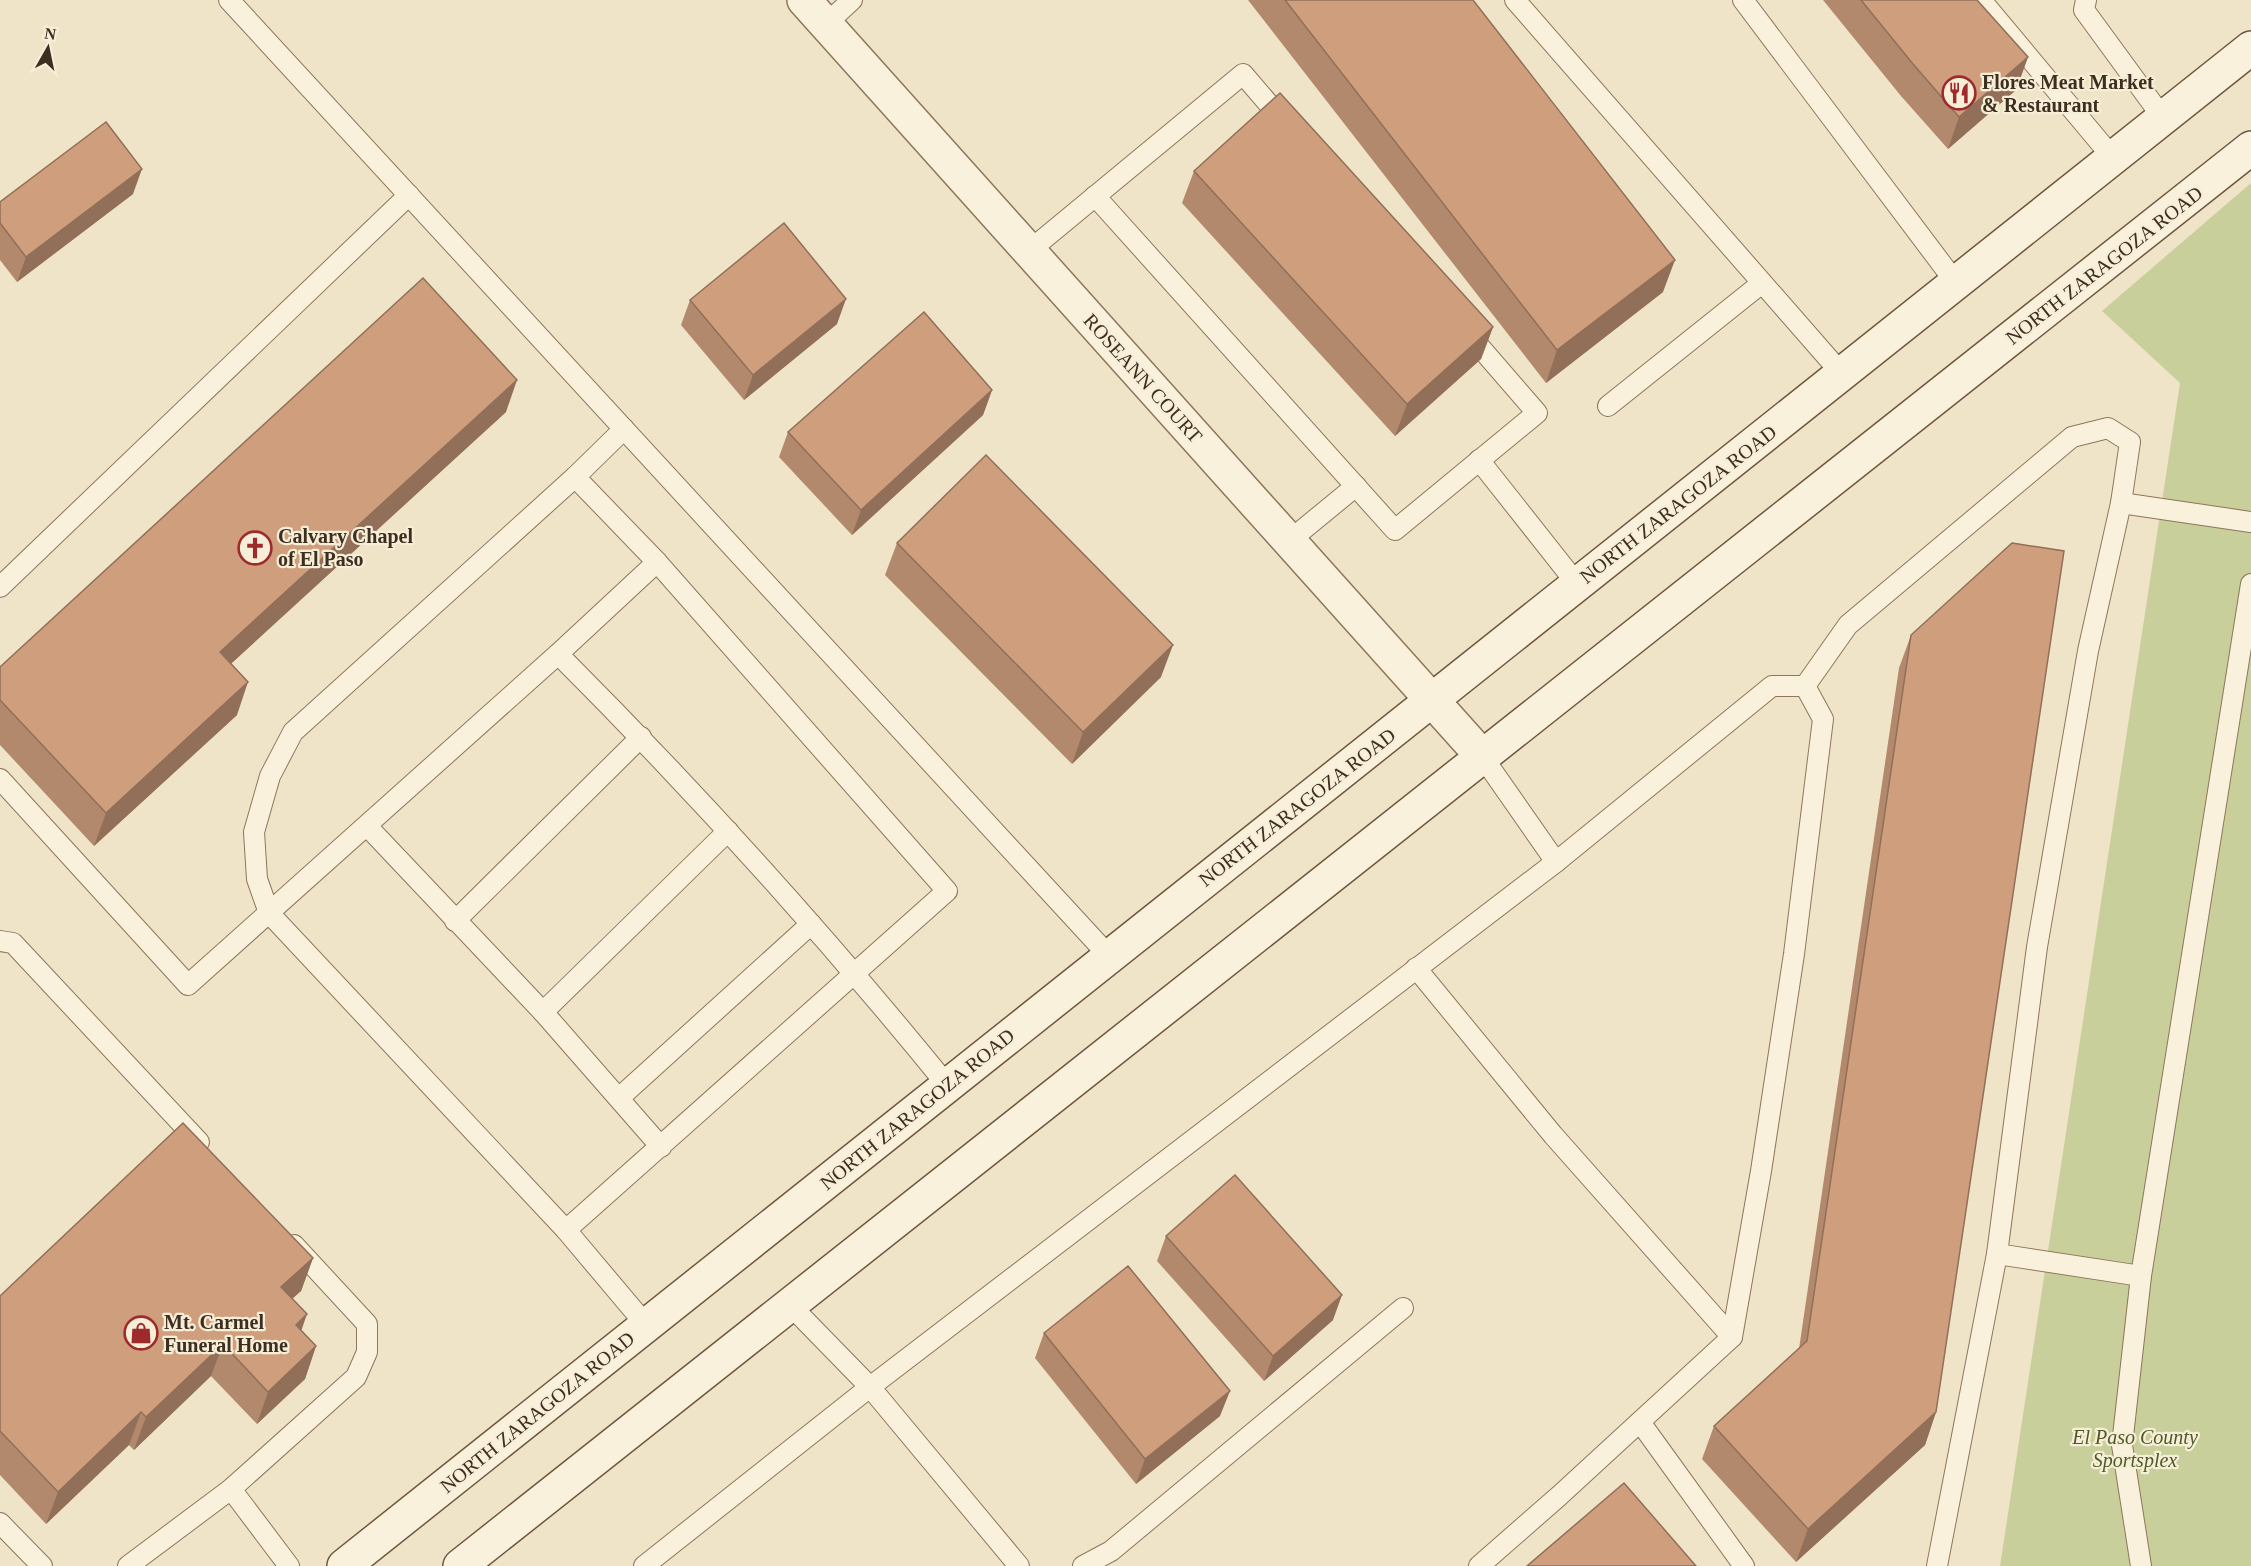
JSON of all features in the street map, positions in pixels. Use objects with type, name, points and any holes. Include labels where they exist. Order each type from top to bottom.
[{"type":"main road","name":"ROSEANN COURT","points":[[804,0],[1482,756]]},
{"type":"main road","name":"NORTH ZARAGOZA ROAD","points":[[344,1566],[2251,48]]},
{"type":"main road","name":"NORTH ZARAGOZA ROAD","points":[[460,1566],[2251,148]]},
{"type":"lane","points":[[229,0],[1109,956]]},
{"type":"lane","points":[[826,24],[852,0]]},
{"type":"lane","points":[[1515,0],[1842,374]]},
{"type":"lane","points":[[1743,0],[1956,283]]},
{"type":"lane","points":[[1981,0],[2113,158]]},
{"type":"lane","points":[[2086,0],[2084,10],[2163,118]]},
{"type":"lane","points":[[1029,251],[1243,74],[1297,136]]},
{"type":"lane","points":[[0,587],[409,195]]},
{"type":"lane","points":[[1095,196],[1395,530],[1537,412],[1452,315]]},
{"type":"lane","points":[[1608,406],[1762,283]]},
{"type":"lane","points":[[1805,686],[1848,625],[2072,437],[2108,428],[2130,442],[2121,503],[2088,651],[2037,947],[1997,1254],[1937,1566]]},
{"type":"lane","points":[[624,429],[575,477],[293,732],[270,776],[254,832],[257,879],[269,912],[566,1230],[646,1325]]},
{"type":"lane","points":[[1479,460],[1577,585]]},
{"type":"lane","points":[[566,1230],[947,891],[657,562],[575,477]]},
{"type":"lane","points":[[1289,541],[1356,486]]},
{"type":"lane","points":[[2121,503],[2251,522]]},
{"type":"lane","points":[[0,779],[188,985],[558,654],[657,562]]},
{"type":"lane","points":[[2141,1566],[2122,1445],[2141,1276],[2251,584]]},
{"type":"lane","points":[[558,654],[641,737],[728,831],[855,973],[947,1085]]},
{"type":"lane","points":[[644,1566],[870,1387],[1556,862],[1772,686],[1805,686]]},
{"type":"lane","points":[[1479,1566],[1732,1337],[1763,1160],[1794,954],[1823,719],[1805,686]]},
{"type":"lane","points":[[455,921],[641,737]]},
{"type":"lane","points":[[1482,756],[1556,862]]},
{"type":"lane","points":[[367,826],[543,1012],[661,1147]]},
{"type":"lane","points":[[543,1012],[728,831]]},
{"type":"lane","points":[[619,1098],[811,924]]},
{"type":"lane","points":[[0,941],[13,943],[213,1157]]},
{"type":"lane","points":[[1416,968],[1553,1135],[1732,1337]]},
{"type":"lane","points":[[128,1566],[231,1489],[356,1377],[367,1352],[367,1324],[278,1227]]},
{"type":"lane","points":[[1997,1254],[2141,1276]]},
{"type":"lane","points":[[789,1304],[870,1387],[1019,1566]]},
{"type":"lane","points":[[1083,1566],[1111,1551],[1403,1308]]},
{"type":"lane","points":[[1640,1422],[1744,1566]]},
{"type":"lane","points":[[231,1489],[289,1566]]},
{"type":"lane","points":[[0,1523],[42,1566]]},
{"type":"green space","name":"El Paso County Sportsplex","points":[[2251,183],[2251,1566],[2000,1566],[2180,383],[2102,311]]},
{"type":"building","points":[[1285,0],[1473,0],[1675,260],[1557,350]]},
{"type":"building","points":[[1861,0],[1977,0],[2028,57],[1959,117]]},
{"type":"building","points":[[1280,93],[1493,327],[1407,404],[1194,171]]},
{"type":"building","points":[[106,122],[142,169],[26,257],[0,223],[0,202]]},
{"type":"building","points":[[784,223],[846,299],[753,375],[690,300]]},
{"type":"building","name":"Calvary Chapel of El Paso","points":[[423,278],[517,380],[220,652],[248,682],[106,813],[0,700],[0,667]]},
{"type":"building","points":[[924,312],[992,390],[861,510],[788,432]]},
{"type":"building","points":[[986,455],[1173,645],[1083,732],[897,543]]},
{"type":"building","points":[[2012,543],[2064,551],[1936,1412],[1808,1529],[1714,1426],[1807,1341],[1911,635]]},
{"type":"building","name":"Mt. Carmel Funeral Home","points":[[183,1123],[313,1258],[281,1287],[307,1314],[296,1325],[316,1346],[268,1392],[223,1344],[146,1417],[141,1412],[58,1492],[0,1431],[0,1296]]},
{"type":"building","points":[[1235,1175],[1342,1295],[1273,1356],[1166,1236]]},
{"type":"building","points":[[1128,1266],[1230,1391],[1145,1459],[1044,1333]]},
{"type":"building","points":[[1624,1483],[1696,1566],[1527,1566]]},
{"type":"place","name":"Flores Meat Market & Restaurant","points":[[1959,93]]},
{"type":"place","name":"Calvary Chapel of El Paso","points":[[255,548]]},
{"type":"place","name":"Mt. Carmel Funeral Home","points":[[141,1333]]}]
